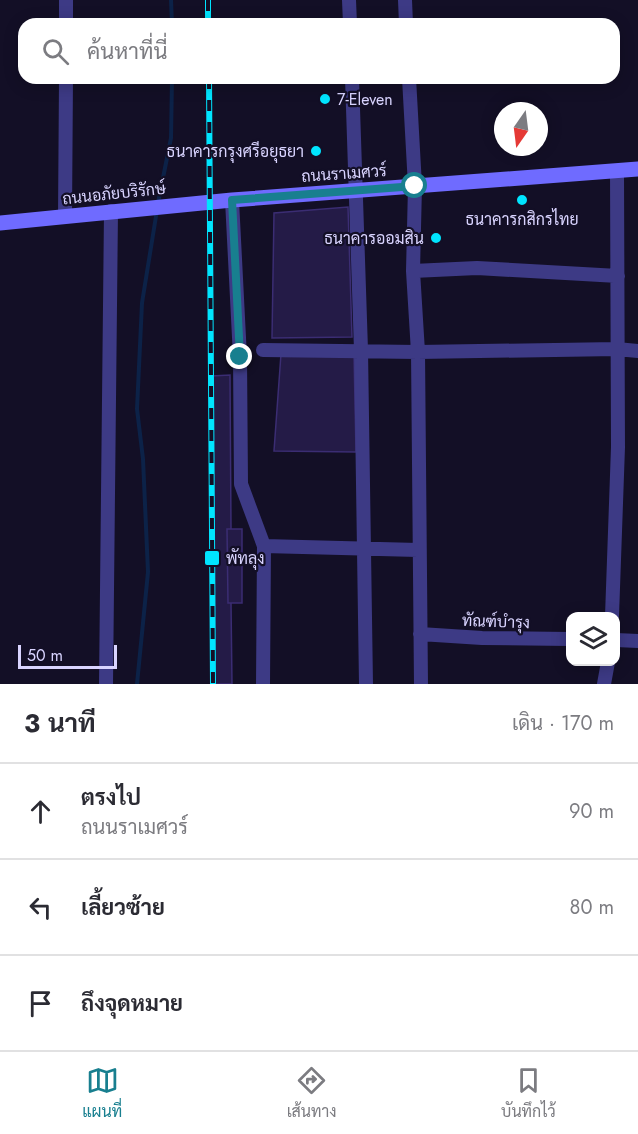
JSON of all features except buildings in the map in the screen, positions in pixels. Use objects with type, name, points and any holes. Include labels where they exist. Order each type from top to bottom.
[{"type":"main road","name":"ถนนราเมศวร์","points":[[232,200],[638,169]]},
{"type":"main road","name":"ถนนอภัยบริรักษ์","points":[[0,223],[232,200]]},
{"type":"street","points":[[66,0],[66,18]]},
{"type":"street","points":[[349,0],[350,18]]},
{"type":"street","points":[[405,0],[406,18]]},
{"type":"street","points":[[65,216],[66,84]]},
{"type":"street","points":[[352,84],[361,350],[366,684]]},
{"type":"street","points":[[409,84],[415,186],[413,271],[418,352],[421,684]]},
{"type":"street","points":[[612,612],[618,447],[617,171]]},
{"type":"street","points":[[232,200],[240,357],[241,484],[264,546],[263,684]]},
{"type":"street","points":[[106,684],[111,211]]},
{"type":"street","points":[[413,271],[477,268],[618,276]]},
{"type":"street","points":[[263,350],[418,352],[617,349],[638,351]]},
{"type":"street","points":[[264,546],[418,550]]},
{"type":"street","name":"ทัณฑ์บำรุง","points":[[420,634],[482,638],[566,639]]},
{"type":"street","points":[[620,640],[638,641]]},
{"type":"street","points":[[604,684],[607,666]]},
{"type":"waterway","points":[[171,0],[172,18]]},
{"type":"waterway","points":[[158,203],[171,138],[172,84]]},
{"type":"waterway","points":[[137,684],[148,572],[143,459],[137,409],[142,303],[157,210]]},
{"type":"railway","points":[[208,0],[208,18]]},
{"type":"railway","points":[[209,84],[213,684]]},
{"type":"place","name":"7-Eleven","points":[[325,99]]},
{"type":"place","name":"ธนาคารกรุงศรีอยุธยา","points":[[316,151]]},
{"type":"place","name":"ธนาคารกสิกรไทย","points":[[522,200]]},
{"type":"place","name":"ธนาคารออมสิน","points":[[436,238]]},
{"type":"place","name":"พัทลุง","points":[[212,558]]},
{"type":"route","points":[[240,357],[232,200],[415,186]]}]
